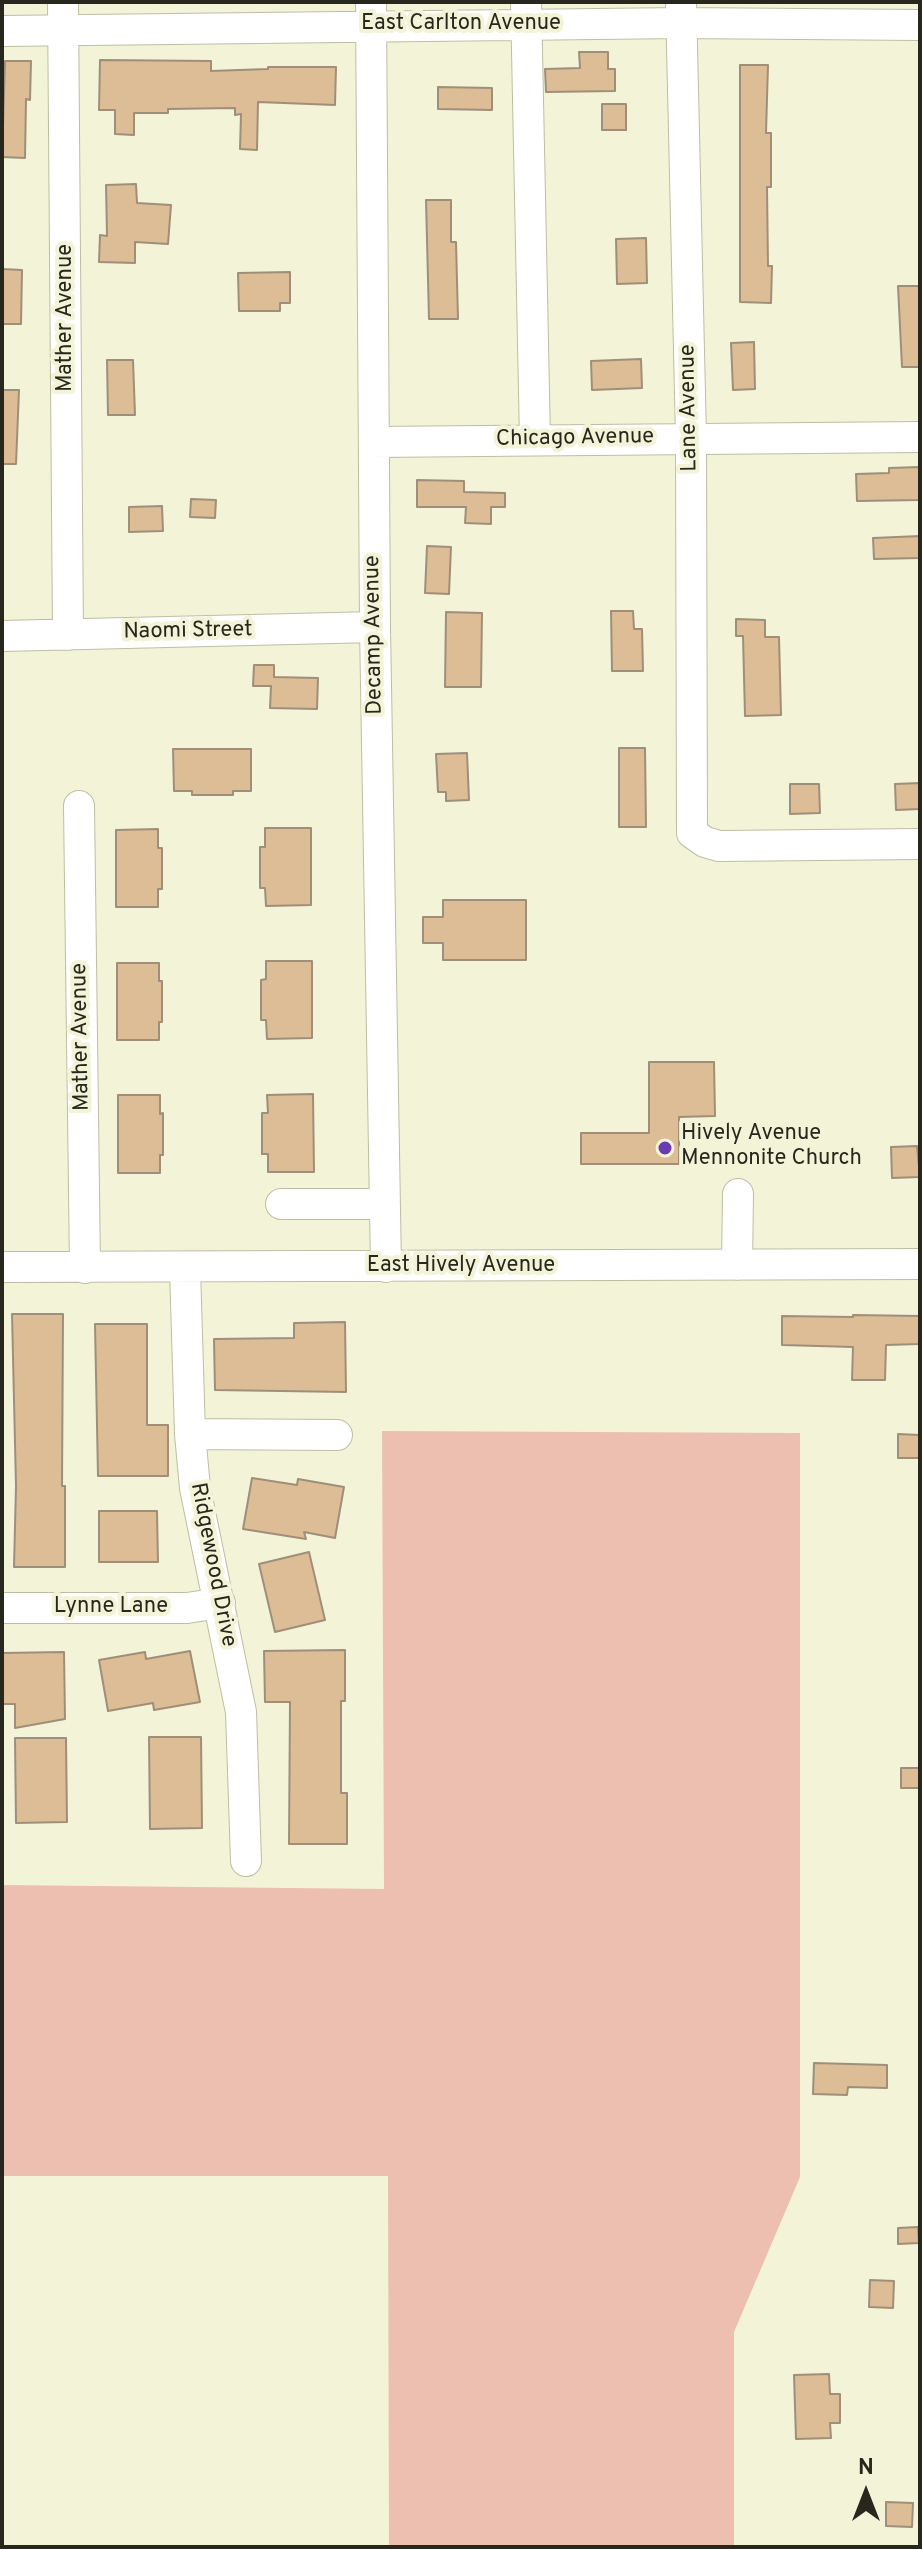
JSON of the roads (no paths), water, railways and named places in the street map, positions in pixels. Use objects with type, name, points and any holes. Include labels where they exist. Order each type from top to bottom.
[{"type":"street","name":"Lane Avenue","points":[[682,12],[691,438],[692,833],[705,842],[719,846],[920,844]]},
{"type":"street","name":"East Carlton Avenue","points":[[2,31],[63,16],[848,13],[920,25]]},
{"type":"street","name":"Decamp Avenue","points":[[372,14],[375,627],[386,1267]]},
{"type":"street","points":[[526,14],[535,440]]},
{"type":"street","name":"Mather Avenue","points":[[63,16],[68,635]]},
{"type":"street","name":"Chicago Avenue","points":[[374,442],[920,437]]},
{"type":"street","name":"Naomi Street","points":[[2,636],[375,627]]},
{"type":"street","name":"Mather Avenue","points":[[79,806],[85,1268]]},
{"type":"street","points":[[737,1265],[738,1194]]},
{"type":"street","points":[[281,1204],[384,1204]]},
{"type":"street","name":"East Hively Avenue","points":[[2,1267],[920,1264]]},
{"type":"street","name":"Ridgewood Drive","points":[[185,1268],[190,1434],[195,1488],[241,1712],[246,1861]]},
{"type":"street","points":[[190,1434],[337,1435]]},
{"type":"street","name":"Lynne Lane","points":[[2,1608],[187,1608],[220,1603]]},
{"type":"place","name":"Hively Avenue Mennonite Church","points":[[665,1148]]}]
